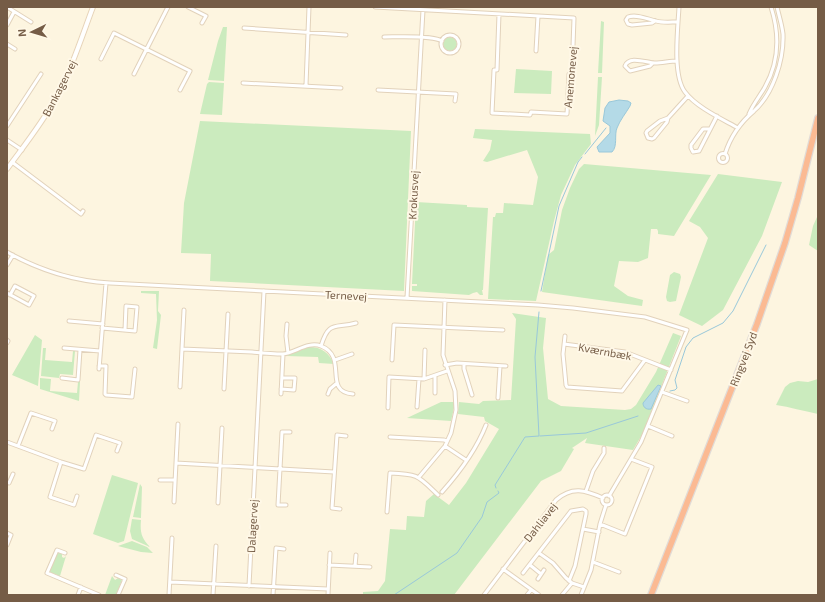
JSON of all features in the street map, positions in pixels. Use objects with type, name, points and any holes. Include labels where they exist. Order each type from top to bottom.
[{"type":"highway","name":"Ringvej Syd","points":[[651,595],[757,324],[796,205],[818,118]]},
{"type":"street","points":[[7,7],[32,22]]},
{"type":"street","name":"Bankagervej","points":[[7,169],[46,115],[63,85],[93,7]]},
{"type":"street","points":[[134,74],[168,7]]},
{"type":"street","points":[[188,7],[206,16],[202,23]]},
{"type":"street","points":[[306,85],[310,7]]},
{"type":"street","name":"Anemonevej","points":[[375,7],[574,18],[572,74],[569,74],[567,114],[531,112],[530,115],[492,113],[494,70],[497,70],[499,14]]},
{"type":"street","points":[[480,7],[480,13]]},
{"type":"street","points":[[679,7],[677,61],[678,76],[681,85],[688,96],[717,116],[738,128]]},
{"type":"street","points":[[725,154],[738,128],[749,114],[751,108],[770,78],[774,66],[778,40],[775,20],[771,7]]},
{"type":"street","points":[[749,114],[754,111],[768,93],[778,69],[783,35],[777,7]]},
{"type":"street","name":"Krokusvej","points":[[407,298],[423,10]]},
{"type":"street","points":[[7,24],[14,12]]},
{"type":"street","points":[[536,51],[538,16]]},
{"type":"street","points":[[655,21],[652,23],[632,25],[628,24],[626,20],[628,17],[634,16],[655,21],[678,22]]},
{"type":"street","points":[[244,28],[346,35]]},
{"type":"street","points":[[102,59],[114,32],[190,71],[180,90]]},
{"type":"street","points":[[455,36],[459,47],[455,52],[447,53],[443,50],[442,41],[443,38],[455,36]]},
{"type":"street","points":[[384,37],[439,39],[442,41]]},
{"type":"street","points":[[7,44],[15,49]]},
{"type":"street","points":[[653,63],[650,66],[630,71],[626,66],[626,63],[629,61],[653,63],[677,61]]},
{"type":"street","points":[[7,126],[41,74]]},
{"type":"street","points":[[243,83],[306,85],[341,88]]},
{"type":"street","points":[[378,90],[456,94],[455,101]]},
{"type":"street","points":[[668,118],[660,121],[647,131],[646,134],[648,138],[654,138],[667,122],[668,118],[688,96]]},
{"type":"street","points":[[710,129],[703,128],[691,145],[693,152],[696,153],[699,151],[717,116]]},
{"type":"street","points":[[7,140],[22,150]]},
{"type":"street","points":[[12,162],[81,214],[83,211]]},
{"type":"street","name":"Ternevej","points":[[7,252],[28,263],[59,275],[106,283],[573,308],[645,317],[687,330],[671,370]]},
{"type":"street","points":[[7,265],[13,255]]},
{"type":"street","points":[[106,283],[99,367],[106,366],[105,394],[132,397],[135,369]]},
{"type":"street","points":[[15,286],[34,296],[29,305],[8,294],[15,286]]},
{"type":"street","name":"Dalagervej","points":[[248,586],[264,291]]},
{"type":"street","points":[[419,477],[445,446],[448,441],[454,419],[456,400],[454,387],[445,365],[443,355],[445,300]]},
{"type":"street","points":[[102,328],[124,330],[135,331],[137,307],[126,306],[124,330]]},
{"type":"street","points":[[180,387],[184,310]]},
{"type":"street","points":[[224,389],[228,314]]},
{"type":"street","points":[[69,321],[103,324]]},
{"type":"street","points":[[321,346],[324,336],[331,328],[337,325],[356,323]]},
{"type":"street","points":[[287,324],[286,336],[288,353]]},
{"type":"street","points":[[392,360],[394,325],[504,330]]},
{"type":"street","name":"Kværnbæk","points":[[565,336],[563,354],[566,385],[568,388],[622,391],[645,360]]},
{"type":"street","name":"Kværnbæk","points":[[564,344],[625,352],[671,370]]},
{"type":"street","points":[[182,348],[283,354],[308,346],[321,346],[329,352],[335,360],[337,383],[343,392],[353,394]]},
{"type":"street","points":[[64,348],[100,351]]},
{"type":"street","points":[[62,378],[78,380],[80,350]]},
{"type":"street","points":[[424,379],[425,350]]},
{"type":"street","points":[[281,394],[283,354]]},
{"type":"street","points":[[335,360],[352,354]]},
{"type":"street","points":[[445,365],[464,364],[506,366]]},
{"type":"street","points":[[464,364],[464,369],[472,394]]},
{"type":"street","points":[[498,398],[500,366]]},
{"type":"street","points":[[388,408],[389,378],[424,379],[435,376],[447,370]]},
{"type":"street","points":[[606,505],[603,503],[603,498],[609,496],[632,459],[648,426],[671,370]]},
{"type":"street","points":[[435,376],[435,393]]},
{"type":"street","points":[[281,389],[294,390],[295,378],[282,378]]},
{"type":"street","points":[[417,407],[419,379]]},
{"type":"street","points":[[328,394],[330,389],[337,383]]},
{"type":"street","points":[[662,392],[687,401]]},
{"type":"street","points":[[18,446],[31,413],[55,421],[52,429]]},
{"type":"street","points":[[174,502],[178,424]]},
{"type":"street","points":[[442,492],[457,474],[486,425]]},
{"type":"street","points":[[648,426],[672,436]]},
{"type":"street","points":[[218,503],[222,428]]},
{"type":"street","points":[[286,506],[278,505],[282,432],[290,432]]},
{"type":"street","points":[[7,442],[84,469],[96,435],[120,443],[117,451]]},
{"type":"street","points":[[340,509],[332,508],[337,435],[346,436]]},
{"type":"street","points":[[390,437],[448,441]]},
{"type":"street","points":[[445,446],[466,460]]},
{"type":"street","points":[[586,491],[593,471],[604,453],[604,448]]},
{"type":"street","points":[[600,524],[625,534],[652,467],[632,459]]},
{"type":"street","points":[[61,462],[50,497],[74,505],[78,496]]},
{"type":"street","points":[[176,463],[334,472]]},
{"type":"street","points":[[387,512],[390,473],[411,474],[419,477],[438,495]]},
{"type":"street","points":[[7,482],[9,483],[13,474]]},
{"type":"street","points":[[160,480],[175,480]]},
{"type":"street","name":"Dahliavej","points":[[484,595],[556,500],[567,493],[586,491],[603,498]]},
{"type":"street","points":[[606,505],[612,503],[612,498],[609,496]]},
{"type":"street","points":[[581,595],[593,562],[600,524],[606,505]]},
{"type":"street","points":[[523,573],[571,511],[581,509],[586,511],[571,582],[562,595]]},
{"type":"street","points":[[583,529],[599,532]]},
{"type":"street","points":[[7,533],[11,535],[7,545]]},
{"type":"street","points":[[169,595],[172,538]]},
{"type":"street","points":[[213,595],[216,546]]},
{"type":"street","points":[[274,595],[276,548],[284,549]]},
{"type":"street","points":[[65,553],[57,550],[46,573],[99,595]]},
{"type":"street","points":[[328,595],[330,553]]},
{"type":"street","points":[[539,553],[553,564],[561,574],[571,582],[584,588]]},
{"type":"street","points":[[355,566],[356,555]]},
{"type":"street","points":[[593,562],[619,572]]},
{"type":"street","points":[[329,565],[370,567]]},
{"type":"street","points":[[530,565],[541,574]]},
{"type":"street","points":[[503,569],[538,595]]},
{"type":"street","points":[[538,579],[544,570]]},
{"type":"street","points":[[116,575],[125,579],[118,595]]},
{"type":"street","points":[[170,582],[328,589]]},
{"type":"street","points":[[78,595],[81,587]]},
{"type":"street","points":[[527,595],[531,590]]},
{"type":"green space","points":[[601,21],[604,22],[602,73],[598,73]]},
{"type":"green space","points":[[223,27],[227,27],[224,81],[208,80],[218,41]]},
{"type":"green space","points":[[447,37],[453,37],[457,41],[457,47],[453,51],[447,51],[443,47],[443,41]]},
{"type":"green space","points":[[516,69],[552,71],[551,94],[514,93]]},
{"type":"green space","points":[[598,77],[602,77],[599,125],[595,136]]},
{"type":"green space","points":[[209,82],[224,83],[222,115],[200,114],[207,84]]},
{"type":"green space","points":[[200,121],[411,131],[404,291],[210,281],[211,254],[181,253],[184,203]]},
{"type":"green space","points":[[475,129],[590,134],[591,144],[575,165],[561,195],[536,301],[488,299],[493,217],[495,217],[496,213],[503,213],[504,203],[533,205],[538,177],[527,150],[487,162],[483,161],[490,150],[492,140],[473,138]]},
{"type":"green space","points":[[584,164],[711,175],[674,236],[658,234],[657,229],[651,229],[648,258],[638,262],[619,261],[614,286],[628,296],[643,300],[642,306],[542,292],[548,255],[554,250],[562,210],[579,169]]},
{"type":"green space","points":[[718,174],[782,182],[762,236],[723,310],[702,326],[679,315],[708,238],[700,227],[689,221]]},
{"type":"green space","points":[[416,202],[467,205],[467,207],[488,208],[482,290],[483,295],[480,295],[477,292],[469,295],[412,291],[412,286],[417,286],[417,284],[412,284]]},
{"type":"green space","points":[[817,217],[818,251],[809,245],[813,226]]},
{"type":"green space","points":[[674,272],[680,274],[681,277],[676,301],[670,302],[667,301],[666,297],[670,275]]},
{"type":"green space","points":[[141,291],[159,291],[158,311],[161,315],[157,349],[153,348],[157,320],[156,294],[141,293]]},
{"type":"green space","points":[[512,313],[546,318],[543,348],[548,399],[561,406],[625,410],[631,409],[636,405],[656,372],[673,333],[681,336],[643,433],[633,450],[585,443],[587,438],[572,448],[574,449],[561,471],[541,481],[454,595],[363,595],[363,592],[378,591],[385,581],[390,529],[406,530],[407,516],[424,517],[426,501],[434,494],[449,505],[466,483],[499,429],[485,421],[484,417],[458,414],[459,402],[479,404],[483,401],[511,400],[516,319]]},
{"type":"green space","points":[[35,335],[42,340],[38,386],[12,375]]},
{"type":"green space","points":[[309,347],[318,348],[324,351],[334,364],[319,363],[318,357],[286,356]]},
{"type":"green space","points":[[43,348],[46,348],[45,360],[72,362],[73,351],[75,351],[73,375],[60,374],[59,378],[41,376]]},
{"type":"green space","points":[[40,378],[51,379],[50,391],[77,393],[78,382],[80,382],[79,401],[40,389]]},
{"type":"green space","points":[[818,379],[818,414],[776,405],[785,387],[790,383],[798,381],[808,382]]},
{"type":"green space","points":[[441,402],[454,402],[451,421],[407,418]]},
{"type":"green space","points":[[112,475],[138,483],[124,541],[118,543],[93,534]]},
{"type":"green space","points":[[140,484],[142,487],[141,518],[133,517]]},
{"type":"green space","points":[[132,519],[141,520],[142,535],[150,547],[132,539],[130,531]]},
{"type":"green space","points":[[132,541],[147,547],[153,553],[141,552],[118,546]]},
{"type":"green space","points":[[57,552],[62,554],[62,557],[64,558],[66,556],[60,576],[49,572]]},
{"type":"green space","points":[[112,576],[115,580],[118,578],[122,580],[116,595],[105,595]]},
{"type":"water","points":[[619,100],[628,101],[631,103],[617,128],[614,150],[612,152],[599,152],[597,147],[610,133],[610,126],[603,121],[605,108],[609,102]]},
{"type":"water","points":[[658,385],[661,386],[651,409],[646,409],[643,403]]},
{"type":"waterway","points":[[585,154],[606,128]]},
{"type":"waterway","points":[[541,291],[559,206],[578,162],[582,157]]},
{"type":"waterway","points":[[670,391],[677,388],[675,380],[686,347],[693,338],[723,323],[733,311],[766,245]]},
{"type":"waterway","points":[[496,488],[495,485],[525,437],[539,436],[535,357],[539,312]]},
{"type":"waterway","points":[[540,436],[586,433],[638,416]]},
{"type":"waterway","points":[[394,595],[457,553],[482,517],[487,502],[499,493],[498,491]]}]
